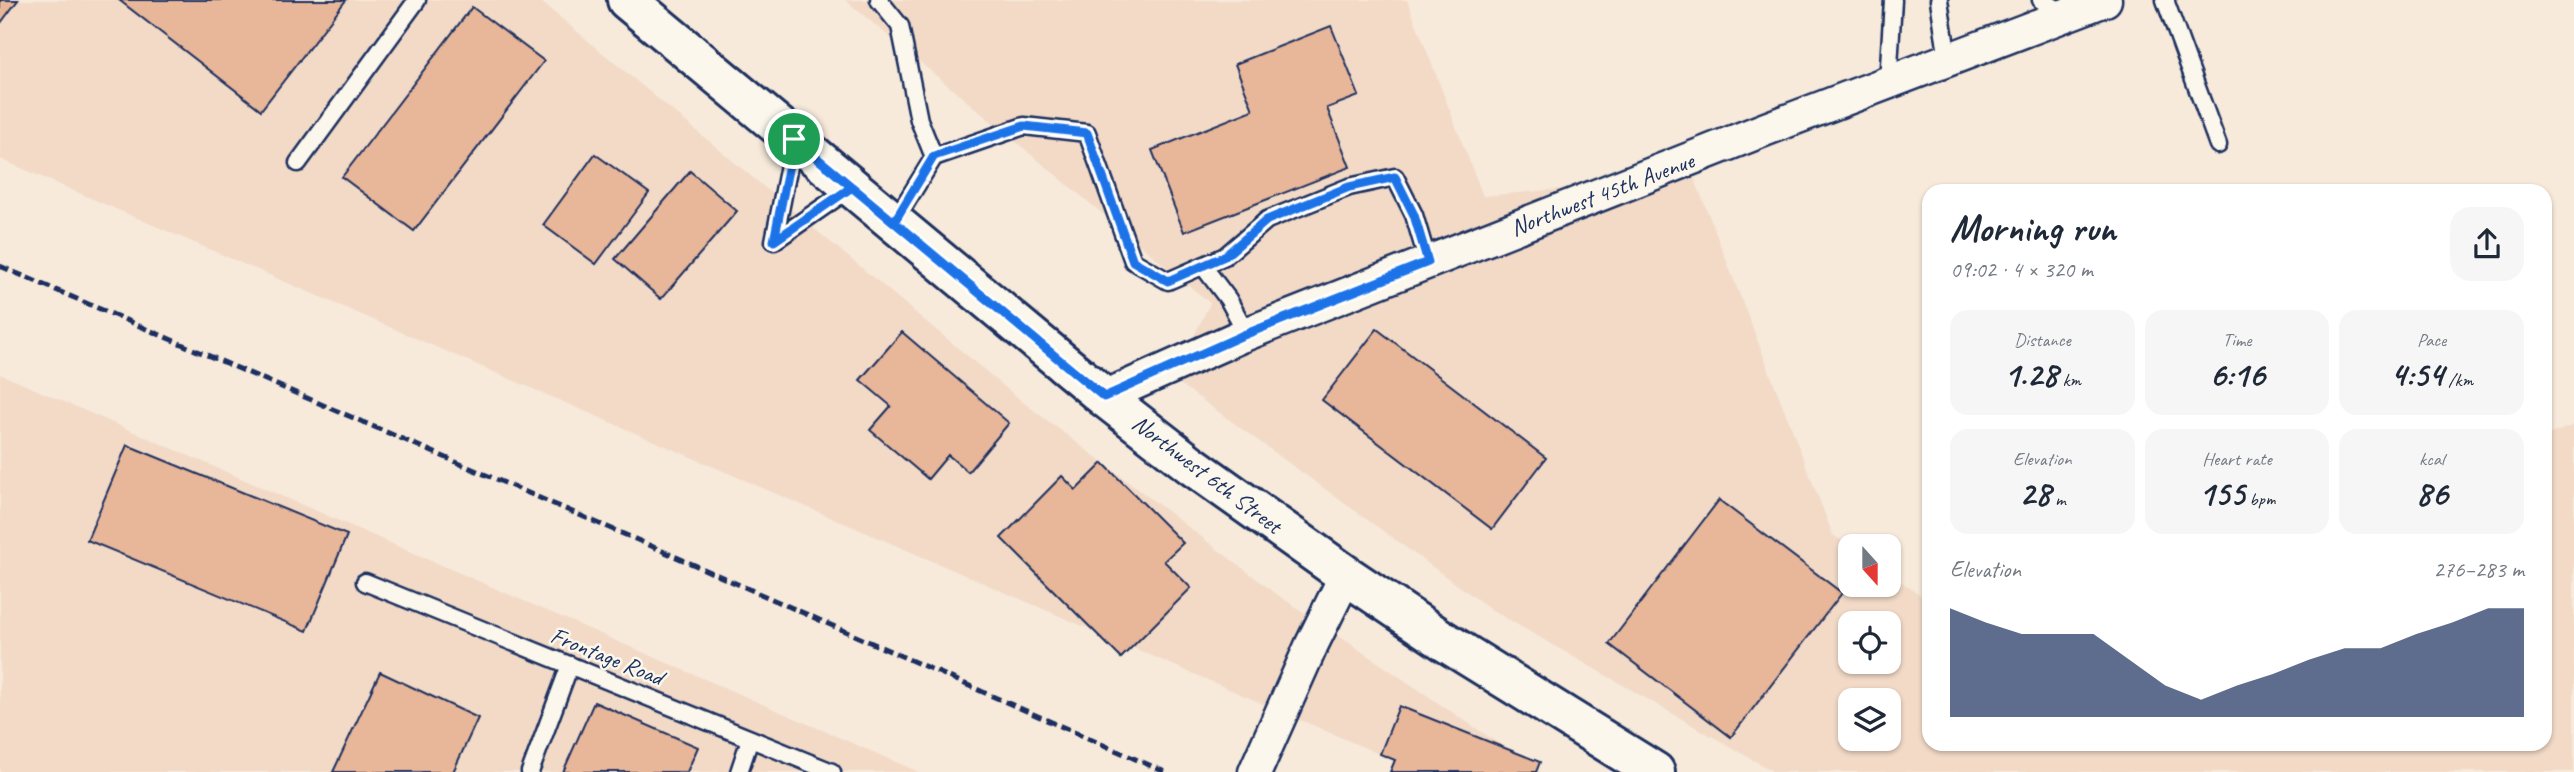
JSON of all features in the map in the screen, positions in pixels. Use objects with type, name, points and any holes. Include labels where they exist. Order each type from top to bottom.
[{"type":"main road","name":"Northwest 6th Street","points":[[627,0],[1104,397],[1190,464],[1346,575],[1537,701],[1655,772]]},
{"type":"street","name":"Northwest 45th Avenue","points":[[1104,397],[1247,334],[1948,60],[2054,7],[2105,0]]},
{"type":"street","points":[[1255,772],[1346,575]]},
{"type":"lane","points":[[298,163],[416,0]]},
{"type":"lane","points":[[879,0],[900,26],[919,120],[934,156]]},
{"type":"lane","points":[[1888,83],[1893,0]]},
{"type":"lane","points":[[1939,0],[1948,60]]},
{"type":"lane","points":[[2165,0],[2218,145]]},
{"type":"lane","points":[[894,222],[934,156],[1024,126],[1087,133],[1133,261],[1168,281],[1225,256],[1267,220],[1349,187],[1395,177],[1414,215],[1428,262]]},
{"type":"lane","points":[[794,139],[774,241],[852,187]]},
{"type":"lane","points":[[1203,266],[1228,299],[1247,334]]},
{"type":"lane","name":"Frontage Road","points":[[365,582],[832,772]]},
{"type":"lane","points":[[530,772],[570,665]]},
{"type":"lane","points":[[738,772],[750,739]]},
{"type":"shaded area","points":[[0,0],[539,0],[1023,402],[1278,595],[1541,772],[1421,772],[0,159]]},
{"type":"shaded area","points":[[845,0],[1407,0],[1483,196],[1694,177],[1833,535],[1838,538],[1838,597],[1901,597],[1901,582],[1922,596],[1922,751],[2552,751],[2552,433],[2574,425],[2574,772],[1774,772],[1492,610],[1173,379],[1210,303]]},
{"type":"shaded area","points":[[0,374],[919,772],[0,772]]},
{"type":"building","points":[[0,0],[18,0],[0,24]]},
{"type":"building","points":[[119,0],[346,0],[261,110]]},
{"type":"building","points":[[472,7],[544,61],[414,231],[342,177]]},
{"type":"building","points":[[1331,26],[1359,96],[1327,108],[1350,167],[1184,232],[1152,150],[1253,110],[1235,64]]},
{"type":"building","points":[[595,154],[649,193],[596,264],[543,225]]},
{"type":"building","points":[[690,171],[737,211],[661,299],[615,259]]},
{"type":"building","points":[[1377,329],[1546,458],[1492,529],[1322,400]]},
{"type":"building","points":[[902,332],[1009,423],[968,472],[948,455],[928,479],[870,430],[891,406],[860,380]]},
{"type":"building","points":[[127,445],[347,535],[307,631],[87,540]]},
{"type":"building","points":[[1103,463],[1183,543],[1164,561],[1191,588],[1121,658],[1001,538],[1062,476],[1076,490]]},
{"type":"building","points":[[1719,500],[1838,590],[1839,597],[1731,737],[1609,644]]},
{"type":"building","points":[[380,672],[478,718],[453,772],[333,772]]},
{"type":"building","points":[[594,702],[698,747],[687,772],[563,772]]},
{"type":"building","points":[[1399,706],[1540,762],[1536,772],[1390,772],[1395,760],[1380,754]]},
{"type":"railway","points":[[0,266],[649,545],[1165,772]]},
{"type":"route","points":[[794,139],[774,241],[852,187],[964,281],[1104,397],[1241,336],[1428,262],[1414,215],[1395,177],[1349,187],[1267,220],[1225,256],[1168,281],[1133,261],[1087,133],[1024,126],[934,156],[894,222],[852,187],[794,139]]}]
